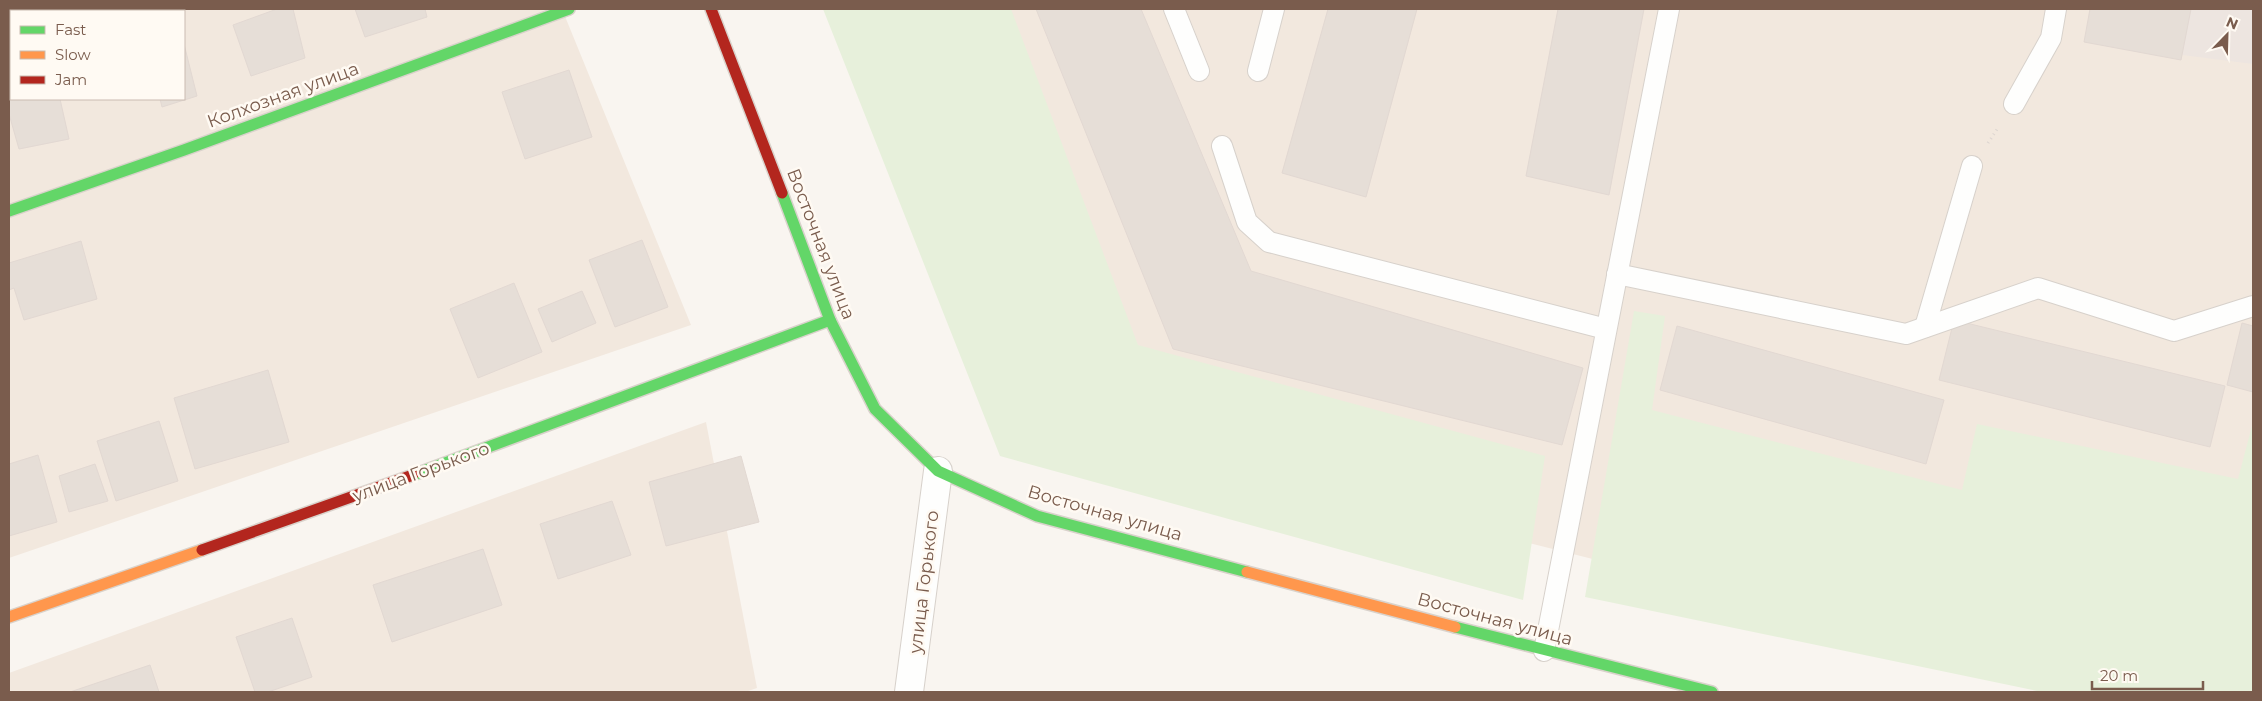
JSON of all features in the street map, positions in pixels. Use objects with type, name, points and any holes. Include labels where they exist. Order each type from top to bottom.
[{"type":"street","name":"Колхозная улица","points":[[9,211],[194,147],[569,9]]},
{"type":"street","name":"Восточная улица","points":[[711,9],[830,320],[875,409],[938,471],[1037,516],[1544,651],[1712,692]]},
{"type":"street","name":"улица Горького","points":[[9,617],[355,497],[830,320]]},
{"type":"street","name":"улица Горького","points":[[909,692],[938,471]]},
{"type":"lane","points":[[1174,9],[1199,71]]},
{"type":"lane","points":[[1258,71],[1274,9]]},
{"type":"lane","points":[[1544,651],[1669,9]]},
{"type":"lane","points":[[2014,104],[2050,38],[2056,9]]},
{"type":"lane","points":[[1222,146],[1247,222],[1269,242],[1606,329]]},
{"type":"lane","points":[[1925,327],[1972,166]]},
{"type":"lane","points":[[1617,274],[1906,334],[2038,288],[2174,331],[2253,306]]},
{"type":"path","points":[[1972,166],[2014,104]]},
{"type":"shaded area","points":[[9,9],[562,9],[691,325],[9,558]]},
{"type":"shaded area","points":[[838,9],[2253,9],[2253,692],[2122,692],[988,407]]},
{"type":"shaded area","points":[[2162,9],[2253,9],[2253,64],[2159,52]]},
{"type":"shaded area","points":[[706,422],[757,688],[745,692],[9,692],[9,673]]},
{"type":"green space","points":[[823,9],[1011,9],[1138,345],[1545,456],[1523,600],[1000,456]]},
{"type":"green space","points":[[1634,311],[1665,316],[1652,410],[1962,490],[1977,424],[2238,479],[2253,422],[2253,692],[2042,692],[1585,597]]},
{"type":"building","points":[[277,9],[293,9],[305,58],[251,76],[233,25]]},
{"type":"building","points":[[355,9],[425,9],[427,17],[365,37]]},
{"type":"building","points":[[1036,9],[1141,9],[1251,271],[1583,368],[1562,445],[1173,349]]},
{"type":"building","points":[[1328,9],[1417,9],[1366,197],[1282,173]]},
{"type":"building","points":[[1558,9],[1644,9],[1609,195],[1526,176]]},
{"type":"building","points":[[2090,9],[2191,9],[2181,60],[2084,42]]},
{"type":"building","points":[[185,48],[197,96],[185,100]]},
{"type":"building","points":[[569,70],[592,137],[525,159],[502,92]]},
{"type":"building","points":[[9,92],[10,100],[60,100],[69,139],[19,149],[9,114]]},
{"type":"building","points":[[160,100],[184,100],[162,107]]},
{"type":"building","points":[[642,240],[668,307],[615,327],[589,260]]},
{"type":"building","points":[[81,241],[97,299],[24,320],[14,288],[9,290],[9,263]]},
{"type":"building","points":[[514,283],[542,352],[478,378],[450,309]]},
{"type":"building","points":[[582,291],[596,323],[552,342],[538,309]]},
{"type":"building","points":[[1954,320],[2225,386],[2210,447],[1939,380]]},
{"type":"building","points":[[2242,323],[2253,326],[2253,392],[2227,385]]},
{"type":"building","points":[[1677,326],[1944,400],[1926,464],[1660,390]]},
{"type":"building","points":[[268,370],[289,442],[195,469],[174,398]]},
{"type":"building","points":[[159,421],[178,481],[116,501],[97,441]]},
{"type":"building","points":[[38,455],[57,522],[9,536],[9,464]]},
{"type":"building","points":[[741,456],[759,522],[666,546],[649,482]]},
{"type":"building","points":[[95,464],[108,501],[69,512],[59,476]]},
{"type":"building","points":[[612,501],[631,555],[558,579],[540,524]]},
{"type":"building","points":[[483,549],[502,605],[392,642],[373,585]]},
{"type":"building","points":[[292,618],[312,677],[268,692],[255,692],[236,637]]},
{"type":"building","points":[[150,665],[159,692],[70,692]]},
{"type":"traffic: fast","points":[[9,211],[184,150],[569,9]]},
{"type":"traffic: fast","points":[[782,193],[830,320],[875,409],[938,471],[1037,516],[1247,572]]},
{"type":"traffic: fast","points":[[413,475],[830,320]]},
{"type":"traffic: fast","points":[[1455,627],[1712,692]]},
{"type":"traffic: slow","points":[[9,617],[202,550]]},
{"type":"traffic: slow","points":[[1247,572],[1455,627]]},
{"type":"traffic: jam","points":[[711,9],[782,193]]},
{"type":"traffic: jam","points":[[202,550],[413,475]]}]
